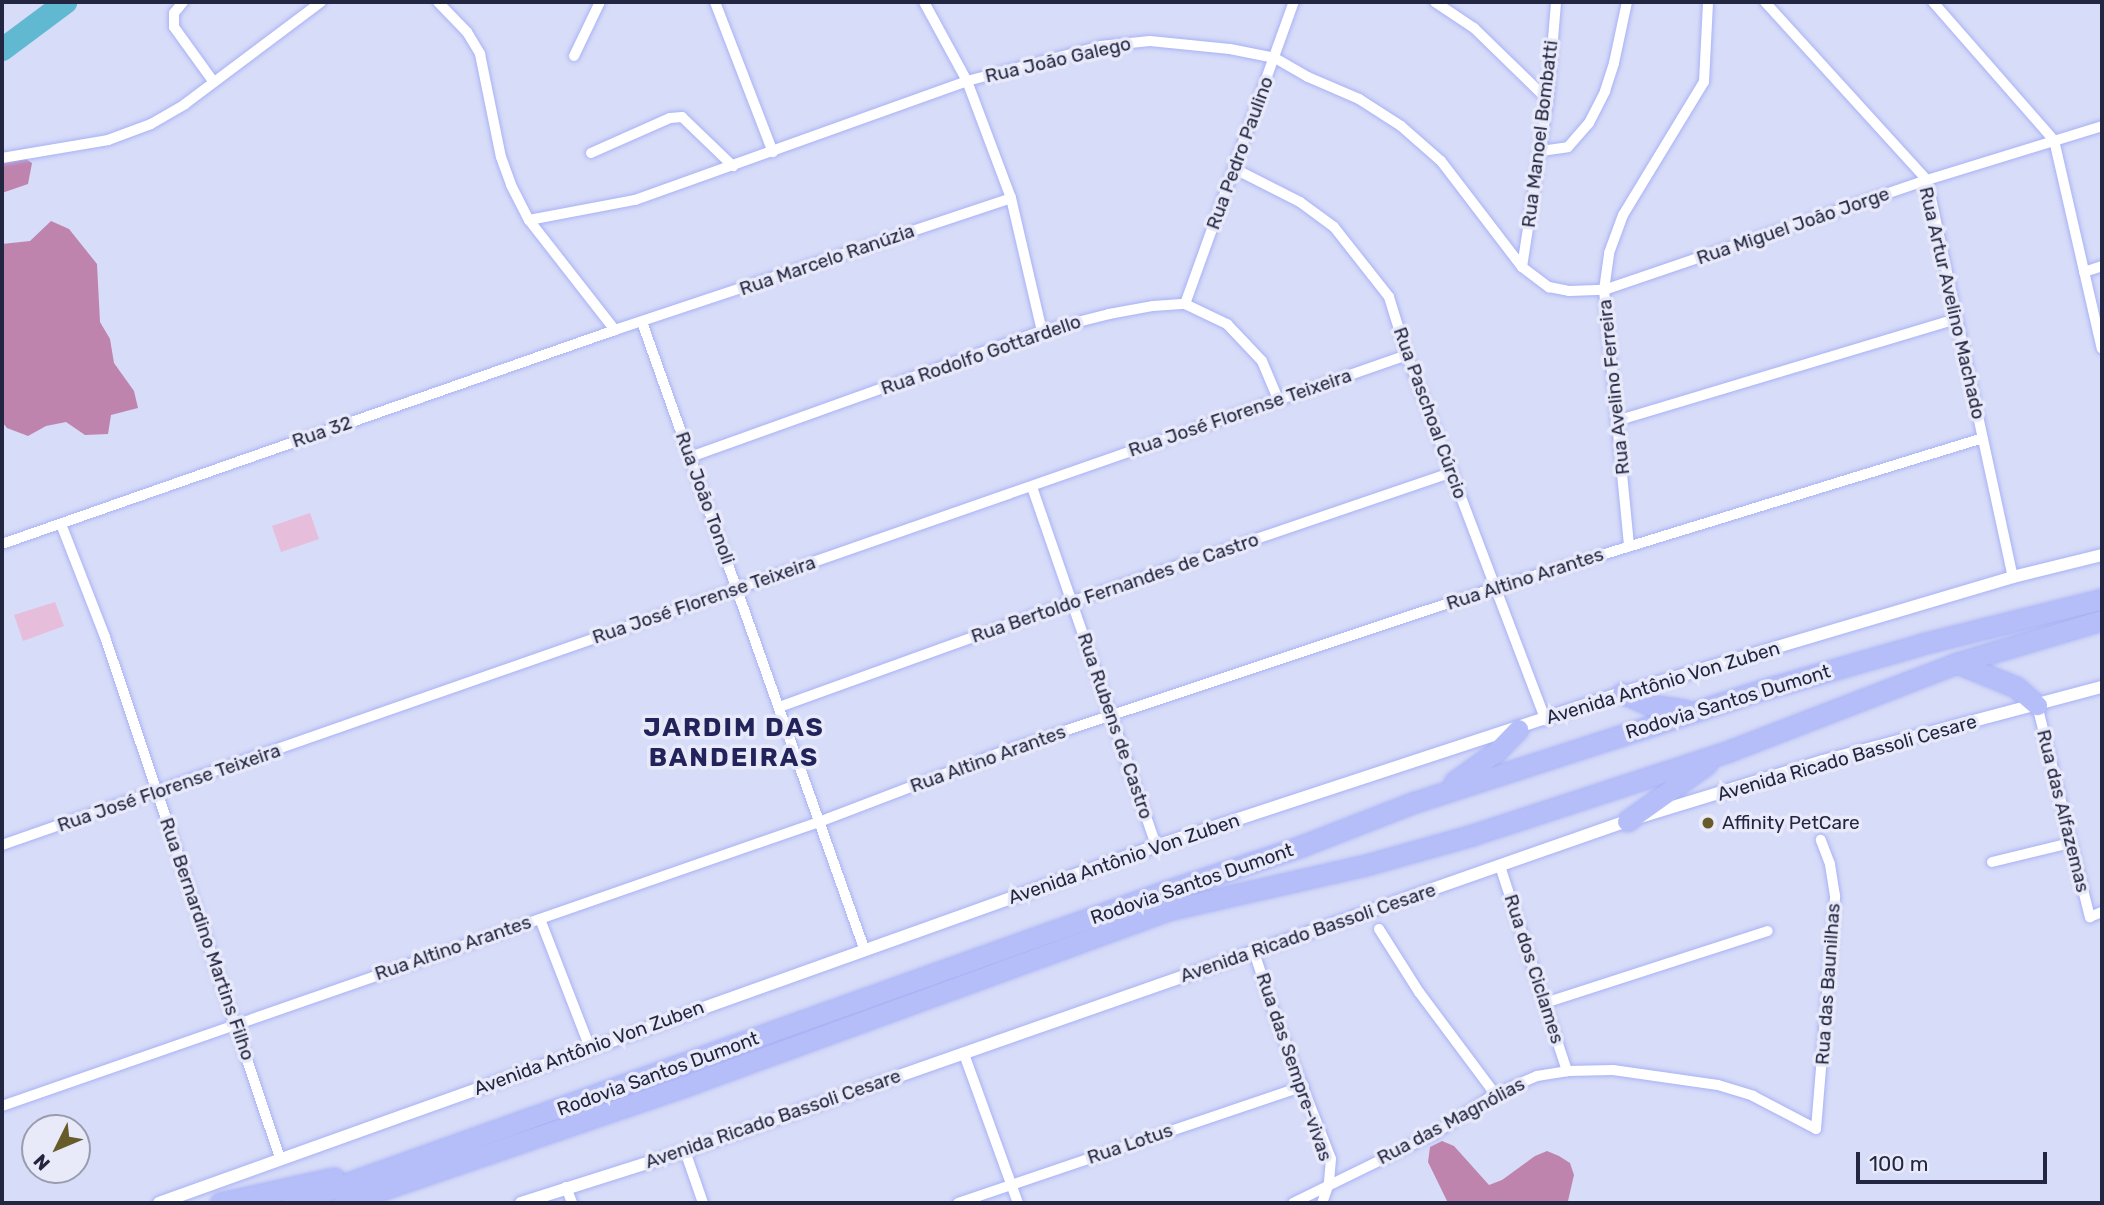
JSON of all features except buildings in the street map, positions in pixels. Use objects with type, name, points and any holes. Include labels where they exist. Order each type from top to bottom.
[{"type":"highway","name":"Rodovia Santos Dumont","points":[[292,1203],[411,1163],[1150,897],[1299,847],[1415,802],[1699,708],[1922,644],[2102,599]]},
{"type":"highway","name":"Rodovia Santos Dumont","points":[[343,1203],[693,1083],[1168,910],[1362,866],[1472,835],[1729,751],[1958,663],[2102,620]]},
{"type":"highway","points":[[1958,663],[2017,687],[2037,705]]},
{"type":"highway","points":[[1622,693],[1662,708],[1699,708]]},
{"type":"highway","points":[[1415,802],[1472,771],[1518,729]]},
{"type":"highway","points":[[1627,821],[1729,751]]},
{"type":"highway","points":[[220,1203],[411,1163]]},
{"type":"street","points":[[183,2],[174,12],[174,27],[213,81]]},
{"type":"street","points":[[2,158],[108,140],[162,117],[185,104],[321,2]]},
{"type":"street","points":[[438,2],[467,32],[480,54],[501,157],[511,185],[529,220],[615,330]]},
{"type":"street","points":[[573,56],[600,2]]},
{"type":"street","points":[[715,2],[773,152]]},
{"type":"street","points":[[924,2],[967,81],[1011,198],[1042,331]]},
{"type":"street","name":"Rua Pedro Paulino","points":[[1185,304],[1294,2]]},
{"type":"street","points":[[1435,2],[1474,28],[1548,100]]},
{"type":"street","name":"Rua Manoel Bombatti","points":[[1522,267],[1548,100],[1556,2]]},
{"type":"street","points":[[1541,151],[1568,147],[1589,123],[1605,91],[1614,63],[1627,2]]},
{"type":"street","name":"Rua Avelino Ferreira","points":[[1629,545],[1604,290],[1609,253],[1623,215],[1704,82],[1708,2]]},
{"type":"street","name":"Rua Artur Avelino Machado","points":[[1765,2],[1927,180],[2013,577]]},
{"type":"street","points":[[1933,2],[2054,140],[2102,349]]},
{"type":"street","name":"Rua João Galego","points":[[529,220],[635,200],[967,81],[1101,46],[1150,41],[1230,48],[1275,58],[1308,77],[1359,99],[1401,126],[1440,161],[1522,267],[1549,287],[1569,291],[1604,290]]},
{"type":"street","points":[[591,153],[670,118],[682,117],[733,166]]},
{"type":"street","name":"Rua Miguel João Jorge","points":[[1604,290],[1927,180],[2102,126]]},
{"type":"street","name":"Rua Paschoal Cúrcio","points":[[1235,169],[1300,202],[1334,227],[1389,297],[1407,355],[1546,720]]},
{"type":"street","name":"Rua Marcelo Ranúzia","points":[[642,322],[1011,198]]},
{"type":"street","points":[[2084,272],[2102,266]]},
{"type":"street","points":[[1185,304],[1227,324],[1247,341],[1262,360],[1278,400]]},
{"type":"street","name":"Rua Rodolfo Gottardello","points":[[690,457],[1042,331],[1110,314],[1185,304]]},
{"type":"street","points":[[1616,421],[1955,319]]},
{"type":"street","name":"Rua 32","points":[[2,544],[642,322]]},
{"type":"street","name":"Rua João Tonoli","points":[[642,322],[865,951]]},
{"type":"street","name":"Rua José Florense Teixeira","points":[[2,845],[1407,355]]},
{"type":"street","name":"Rua Altino Arantes","points":[[2,1106],[820,822],[1013,748],[1494,588],[1983,438]]},
{"type":"street","name":"Rua Bertoldo Fernandes de Castro","points":[[779,707],[1071,602],[1452,472]]},
{"type":"street","name":"Rua Rubens de Castro","points":[[1031,486],[1156,846]]},
{"type":"street","name":"Rua Bernardino Martins Filho","points":[[61,524],[105,637],[280,1158]]},
{"type":"street","name":"Avenida Antônio Von Zuben","points":[[159,1203],[1156,846],[1622,693],[2013,577],[2102,555]]},
{"type":"street","name":"Avenida Ricado Bassoli Cesare","points":[[522,1203],[685,1151],[1627,821],[1823,761],[2102,687]]},
{"type":"street","name":"Rua das Alfazemas","points":[[2037,705],[2090,917],[2102,912]]},
{"type":"street","name":"Rua das Baunilhas","points":[[1816,1129],[1835,896],[1830,864],[1821,840]]},
{"type":"street","points":[[1992,862],[2070,843]]},
{"type":"street","name":"Rua dos Ciclames","points":[[1500,866],[1567,1071]]},
{"type":"street","points":[[540,919],[590,1048]]},
{"type":"street","points":[[1379,929],[1419,992],[1495,1094]]},
{"type":"street","points":[[1545,1003],[1768,930]]},
{"type":"street","name":"Rua das Sempre-vivas","points":[[1254,952],[1277,1021],[1331,1159],[1329,1183]]},
{"type":"street","points":[[964,1054],[1018,1203]]},
{"type":"street","name":"Rua das Magnólias","points":[[1293,1203],[1329,1183],[1434,1134],[1495,1094],[1537,1076],[1567,1071],[1613,1070],[1718,1084],[1752,1096],[1816,1129]]},
{"type":"street","name":"Rua Lotus","points":[[958,1203],[1304,1086]]},
{"type":"street","points":[[685,1151],[703,1203]]},
{"type":"street","points":[[1322,1203],[1329,1183]]},
{"type":"street","points":[[566,1187],[572,1203]]},
{"type":"shaded area","points":[[15,152],[32,163],[28,184],[2,193],[2,155]]},
{"type":"shaded area","points":[[51,221],[69,229],[97,264],[100,322],[110,339],[114,363],[134,391],[138,408],[111,415],[108,434],[85,435],[66,422],[46,426],[28,436],[7,428],[2,422],[2,244],[30,241]]},
{"type":"shaded area","points":[[310,513],[319,539],[281,552],[272,526]]},
{"type":"shaded area","points":[[55,602],[64,626],[23,641],[14,615]]},
{"type":"shaded area","points":[[1442,1141],[1454,1146],[1489,1185],[1502,1180],[1535,1156],[1547,1151],[1559,1156],[1570,1163],[1574,1175],[1568,1201],[1448,1203],[1428,1162],[1430,1147]]},
{"type":"waterway","points":[[2,49],[65,2]]},
{"type":"place","name":"Affinity PetCare","points":[[1708,823]]},
{"type":"district","name":"JARDIM DAS BANDEIRAS","points":[[734,743]]}]
